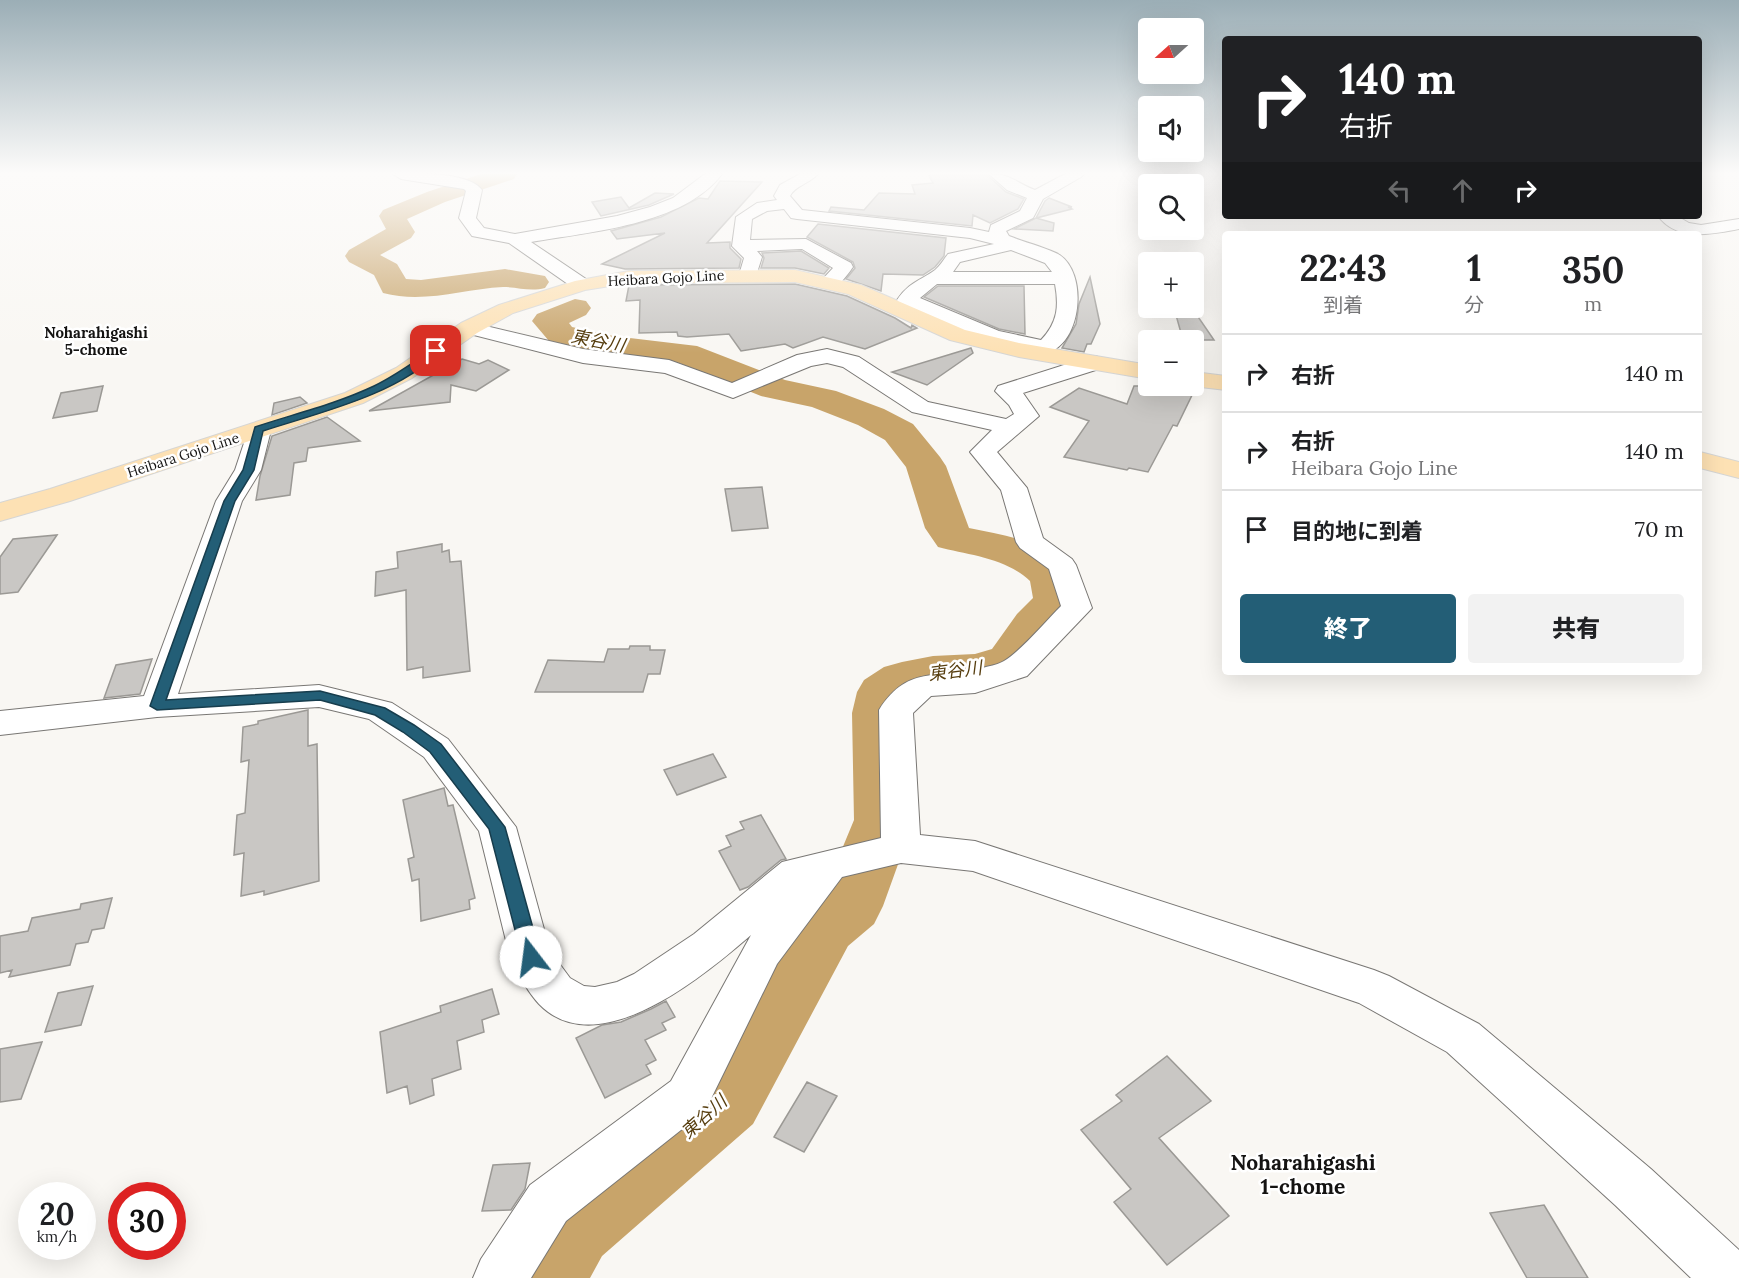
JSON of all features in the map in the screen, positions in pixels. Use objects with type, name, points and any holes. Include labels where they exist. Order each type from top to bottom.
[{"type":"main road","name":"Heibara Gojo Line","points":[[0,512],[60,495],[354,398],[404,374],[469,328],[506,309],[582,285],[629,277],[795,276],[854,290],[929,324],[965,332],[1019,350],[1138,370]]},
{"type":"main road","points":[[1204,380],[1222,382]]},
{"type":"main road","points":[[1702,461],[1739,470]]},
{"type":"street","points":[[487,234],[515,239],[543,234]]},
{"type":"street","points":[[880,243],[881,234]]},
{"type":"street","points":[[967,234],[1002,240],[1045,258],[1052,258],[1059,266],[1064,278],[1069,307],[1060,332],[1047,347],[984,333],[965,332],[907,300],[924,283],[943,273],[954,258],[1004,247],[1002,240],[999,234]]},
{"type":"street","points":[[748,275],[753,257],[748,235],[806,244],[836,243]]},
{"type":"street","points":[[515,239],[582,285]]},
{"type":"street","points":[[806,244],[844,267],[829,283]]},
{"type":"street","points":[[935,278],[1064,278]]},
{"type":"street","points":[[469,328],[584,357],[669,367],[733,391],[805,360],[827,356],[851,362],[920,407],[1010,428]]},
{"type":"street","points":[[901,848],[896,710],[922,686],[975,682],[1015,669],[1077,608],[1062,565],[1030,542],[1014,488],[983,452],[1027,416],[1019,401],[1006,391],[1094,363]]},
{"type":"street","points":[[157,706],[230,501],[248,470],[259,430]]},
{"type":"street","points":[[0,723],[157,706],[320,696],[380,711],[436,748],[496,827],[531,957],[555,991],[576,1004],[595,1006],[625,999],[650,987],[709,945],[796,873],[901,848],[975,856],[1374,989],[1463,1038],[1633,1187],[1730,1278]]},
{"type":"street","points":[[500,1278],[548,1203],[688,1096],[762,952],[828,867]]},
{"type":"building","points":[[613,234],[660,234],[617,239]]},
{"type":"building","points":[[664,234],[715,234],[707,243],[730,242],[730,248],[741,259],[739,268],[625,269],[602,264]]},
{"type":"building","points":[[810,234],[906,234],[946,238],[944,256],[935,267],[923,275],[883,274],[881,291],[846,279],[855,268],[853,262],[807,237]]},
{"type":"building","points":[[801,251],[829,268],[824,274],[795,268],[761,268],[764,258],[762,253]]},
{"type":"building","points":[[1090,277],[1100,324],[1091,344],[1087,344],[1084,352],[1062,348],[1076,324],[1079,304]]},
{"type":"building","points":[[795,284],[847,296],[911,328],[912,325],[917,328],[865,349],[823,337],[793,348],[785,344],[741,351],[729,334],[687,337],[678,336],[677,332],[639,333],[640,300],[626,301],[629,285]]},
{"type":"building","points":[[938,286],[1024,286],[1025,334],[999,329],[924,297]]},
{"type":"building","points":[[1177,318],[1199,318],[1214,340],[1204,340],[1204,330],[1180,330]]},
{"type":"building","points":[[971,348],[973,353],[927,385],[892,372]]},
{"type":"building","points":[[462,359],[479,364],[488,360],[509,370],[476,391],[451,385],[450,402],[369,411]]},
{"type":"building","points":[[103,386],[97,411],[53,418],[61,393]]},
{"type":"building","points":[[1134,386],[1138,386],[1138,396],[1192,396],[1177,426],[1173,425],[1148,472],[1064,457],[1089,421],[1050,407],[1079,388],[1127,404]]},
{"type":"building","points":[[300,397],[307,403],[272,415],[274,403]]},
{"type":"building","points":[[327,417],[360,441],[308,448],[306,461],[294,463],[290,495],[256,500],[260,476],[272,436]]},
{"type":"building","points":[[762,487],[768,528],[732,531],[725,489]]},
{"type":"building","points":[[57,535],[18,592],[0,594],[0,557],[13,539]]},
{"type":"building","points":[[442,544],[442,552],[449,550],[450,562],[461,561],[470,671],[423,678],[423,667],[407,670],[406,590],[375,596],[376,572],[398,568],[397,552]]},
{"type":"building","points":[[630,646],[650,646],[650,650],[665,650],[660,674],[648,674],[643,692],[535,692],[548,660],[604,662],[608,649],[629,649]]},
{"type":"building","points":[[152,659],[140,694],[104,698],[116,665]]},
{"type":"building","points":[[308,710],[308,746],[317,744],[319,881],[264,895],[264,891],[241,896],[244,853],[234,855],[237,815],[245,813],[249,760],[241,762],[243,727],[258,724],[258,721]]},
{"type":"building","points":[[713,754],[726,777],[677,795],[664,770]]},
{"type":"building","points":[[444,788],[448,806],[453,805],[475,898],[469,900],[470,909],[421,921],[419,879],[412,881],[408,859],[414,857],[403,800]]},
{"type":"building","points":[[761,815],[786,859],[781,860],[748,887],[740,890],[719,851],[731,846],[726,836],[744,829],[740,822]]},
{"type":"building","points":[[112,898],[104,928],[92,930],[88,942],[76,944],[70,965],[9,977],[12,970],[0,973],[0,936],[28,931],[32,918],[80,909],[81,904]]},
{"type":"building","points":[[93,986],[81,1025],[45,1032],[58,993]]},
{"type":"building","points":[[492,989],[499,1014],[482,1020],[484,1032],[457,1041],[461,1069],[432,1079],[434,1095],[410,1104],[407,1086],[387,1093],[380,1032],[441,1012],[440,1006]]},
{"type":"building","points":[[666,1001],[675,1017],[662,1023],[666,1030],[645,1040],[656,1060],[646,1065],[651,1074],[605,1098],[576,1038],[602,1025],[621,1022]]},
{"type":"building","points":[[42,1042],[21,1099],[0,1102],[0,1049]]},
{"type":"building","points":[[1167,1056],[1211,1101],[1159,1138],[1229,1216],[1167,1265],[1114,1202],[1131,1189],[1081,1130],[1122,1101],[1116,1095]]},
{"type":"building","points":[[807,1082],[837,1096],[804,1152],[774,1137]]},
{"type":"building","points":[[530,1163],[525,1189],[511,1210],[482,1211],[493,1165]]},
{"type":"building","points":[[1544,1205],[1588,1278],[1527,1278],[1490,1213]]},
{"type":"waterway","name":"東谷川","points":[[398,234],[359,256],[387,270],[394,287],[421,289],[505,278],[534,282]]},
{"type":"waterway","name":"東谷川","points":[[545,1278],[573,1227],[727,1100],[825,927],[851,906],[884,820],[879,713],[883,692],[902,679],[933,672],[978,670],[1010,660],[1034,624],[1057,601],[1052,578],[1045,569],[1034,562],[1008,551],[954,538],[947,528],[926,466],[899,432],[871,417],[823,399],[774,388],[685,353],[613,346],[561,334],[548,321],[575,308]]},
{"type":"district","name":"Noharahigashi 5-chome","points":[[96,342]]},
{"type":"district","name":"Noharahigashi 1-chome","points":[[1303,1175]]},
{"type":"route","points":[[436,351],[404,374],[378,388],[259,430],[248,470],[230,501],[157,706],[320,696],[380,711],[408,729],[436,748],[496,827],[531,957]]}]
